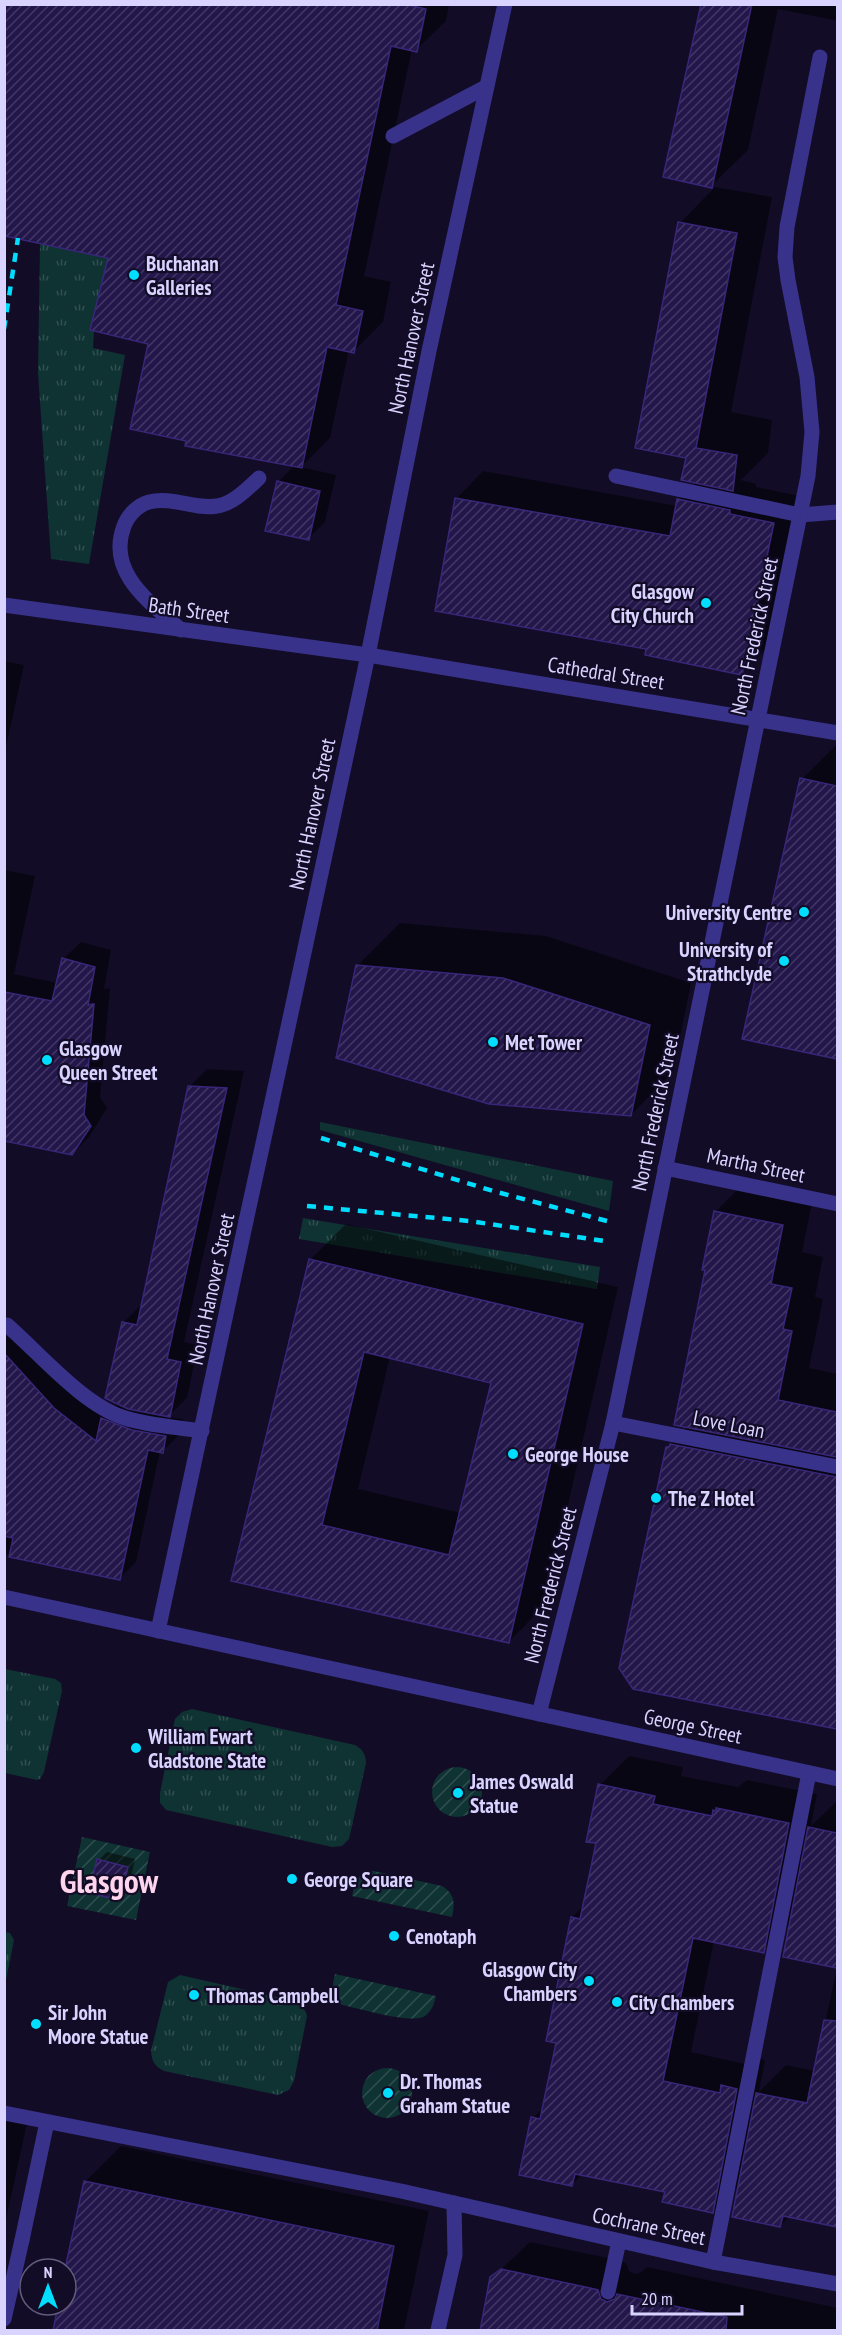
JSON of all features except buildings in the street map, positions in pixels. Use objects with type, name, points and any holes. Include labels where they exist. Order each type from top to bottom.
[{"type":"street","name":"North Hanover Street","points":[[158,1631],[368,655],[429,351],[504,4]]},
{"type":"street","name":"North Frederick Street","points":[[539,1714],[613,1423],[808,476],[812,432],[807,377],[785,257],[787,227],[820,57]]},
{"type":"street","points":[[393,136],[486,87]]},
{"type":"street","points":[[616,476],[800,515],[837,512]]},
{"type":"street","points":[[181,630],[129,580],[120,553],[120,536],[125,522],[133,511],[146,502],[158,500],[218,506],[241,493],[259,478]]},
{"type":"street","name":"Bath Street","points":[[4,605],[368,655]]},
{"type":"street","name":"Cathedral Street","points":[[368,655],[837,733]]},
{"type":"street","name":"Martha Street","points":[[665,1168],[837,1204]]},
{"type":"street","points":[[7,1325],[92,1402],[110,1412],[126,1418],[202,1431]]},
{"type":"street","name":"Love Loan","points":[[613,1423],[837,1467]]},
{"type":"street","points":[[4,1597],[539,1714]]},
{"type":"street","name":"George Street","points":[[539,1714],[837,1779]]},
{"type":"street","points":[[713,2262],[809,1773]]},
{"type":"street","points":[[4,2114],[454,2203],[455,2255],[438,2331]]},
{"type":"street","points":[[4,2319],[47,2122]]},
{"type":"street","name":"Cochrane Street","points":[[454,2203],[713,2262],[837,2284]]},
{"type":"street","points":[[608,2292],[619,2241]]},
{"type":"green space","points":[[40,243],[108,258],[90,330],[94,331],[93,348],[125,355],[89,564],[51,559],[38,373]]},
{"type":"green space","points":[[320,1122],[613,1181],[609,1211],[320,1130]]},
{"type":"green space","points":[[303,1218],[600,1267],[597,1289],[299,1239]]},
{"type":"green space","points":[[5,1669],[55,1679],[61,1683],[62,1691],[44,1772],[37,1780],[5,1773]]},
{"type":"green space","points":[[192,1709],[360,1748],[366,1763],[349,1839],[342,1846],[332,1847],[166,1810],[160,1803],[160,1793],[175,1719],[182,1712]]},
{"type":"green space","points":[[452,1767],[462,1767],[475,1774],[482,1787],[482,1797],[475,1810],[462,1817],[452,1817],[443,1813],[436,1806],[432,1797],[432,1787],[436,1778],[443,1771]]},
{"type":"green space","points":[[82,1837],[150,1852],[136,1920],[67,1906]]},
{"type":"green space","points":[[365,1871],[442,1886],[453,1899],[452,1917],[352,1896],[355,1882]]},
{"type":"green space","points":[[5,1932],[10,1933],[14,1940],[5,1985]]},
{"type":"green space","points":[[335,1974],[436,1996],[431,2010],[425,2016],[409,2018],[385,2015],[342,2005],[335,1998],[333,1991]]},
{"type":"green space","points":[[180,1975],[294,2001],[302,2007],[307,2016],[294,2081],[289,2090],[278,2095],[164,2071],[156,2065],[151,2051],[168,1982]]},
{"type":"green space","points":[[387,2068],[396,2070],[407,2079],[412,2093],[410,2102],[401,2113],[387,2118],[378,2116],[367,2107],[362,2093],[364,2084],[373,2073]]},
{"type":"railway","points":[[4,329],[18,238]]},
{"type":"railway","points":[[321,1138],[493,1191],[607,1221]]},
{"type":"railway","points":[[307,1206],[469,1221],[604,1241]]},
{"type":"place","name":"Buchanan Galleries","points":[[134,275]]},
{"type":"place","name":"Glasgow City Church","points":[[706,603]]},
{"type":"place","name":"University Centre","points":[[804,912]]},
{"type":"place","name":"University of Strathclyde","points":[[784,961]]},
{"type":"place","name":"Met Tower","points":[[493,1042]]},
{"type":"place","name":"Glasgow Queen Street","points":[[47,1060]]},
{"type":"place","name":"George House","points":[[513,1454]]},
{"type":"place","name":"The Z Hotel","points":[[656,1498]]},
{"type":"place","name":"William Ewart Gladstone State","points":[[136,1748]]},
{"type":"place","name":"James Oswald Statue","points":[[458,1793]]},
{"type":"place","name":"George Square","points":[[292,1879]]},
{"type":"place","name":"Cenotaph","points":[[394,1936]]},
{"type":"place","name":"Glasgow City Chambers","points":[[589,1981]]},
{"type":"place","name":"Thomas Campbell","points":[[194,1995]]},
{"type":"place","name":"City Chambers","points":[[617,2002]]},
{"type":"place","name":"Sir John Moore Statue","points":[[36,2024]]},
{"type":"place","name":"Dr. Thomas Graham Statue","points":[[388,2093]]},
{"type":"district","name":"Glasgow","points":[[109,1880]]}]
